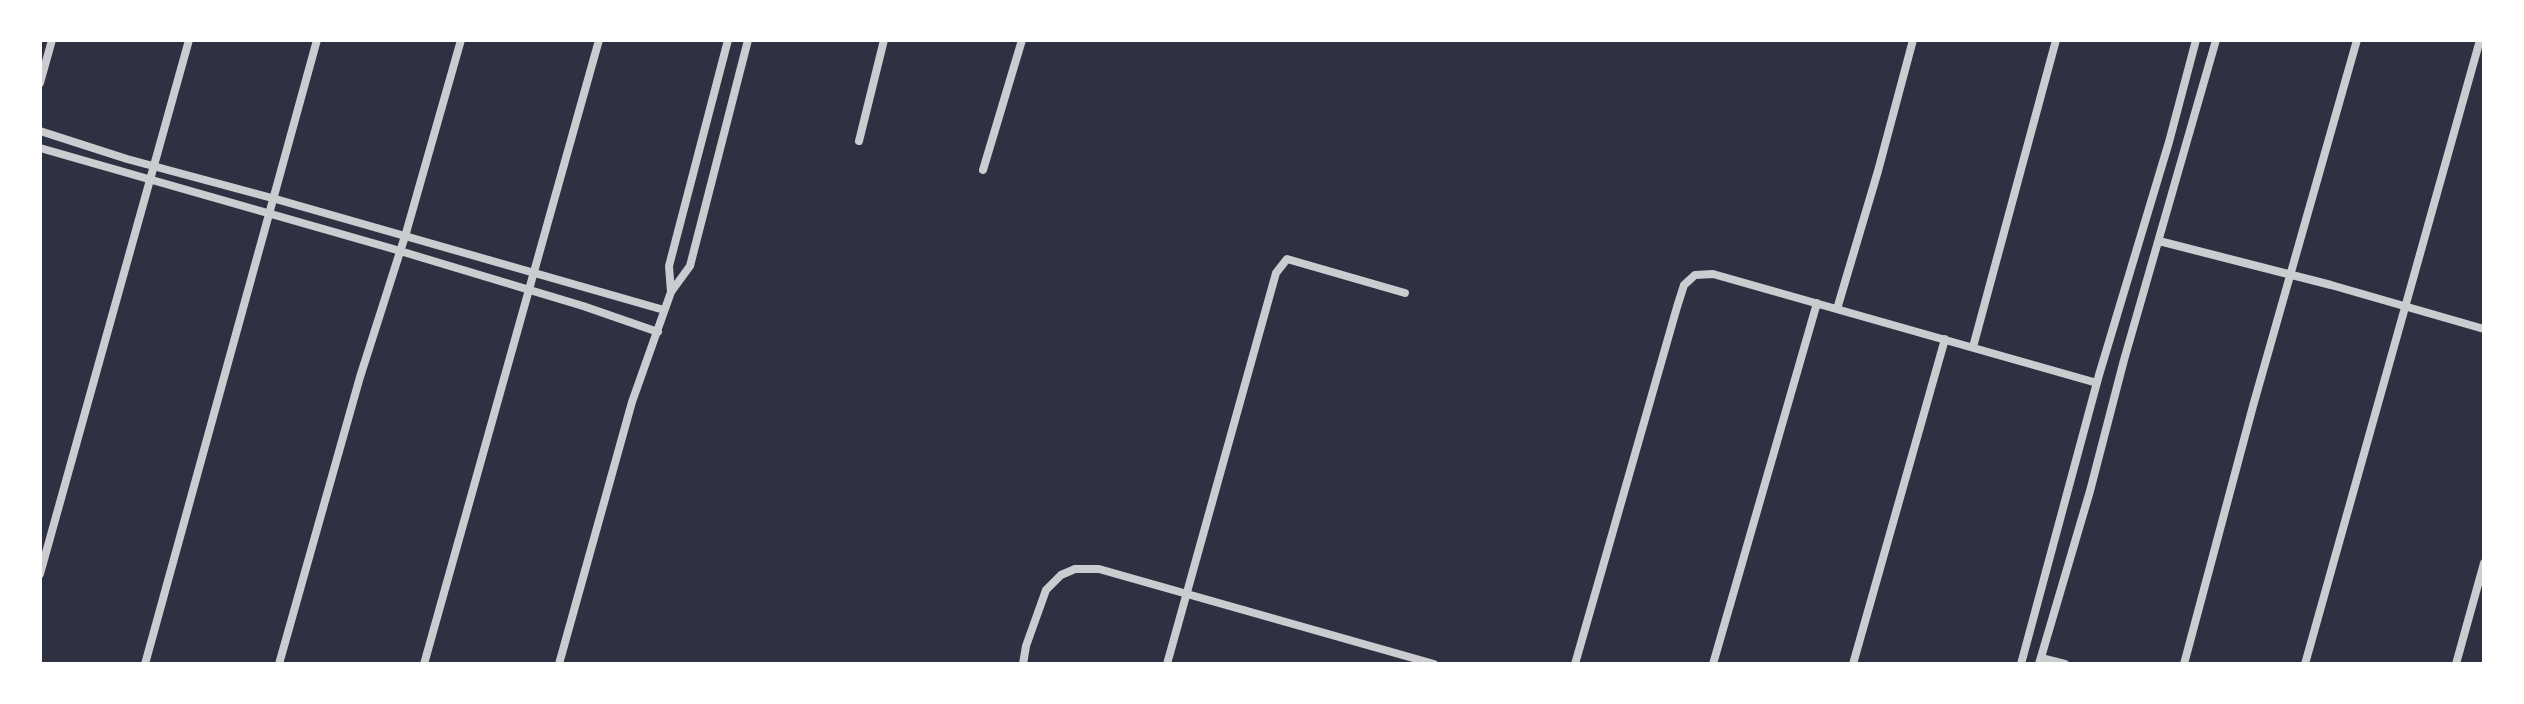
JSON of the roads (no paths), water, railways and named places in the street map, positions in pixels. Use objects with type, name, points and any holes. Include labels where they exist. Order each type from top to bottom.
[{"type":"street","points":[[40,83],[52,40]]},
{"type":"street","points":[[40,574],[189,40]]},
{"type":"street","points":[[145,664],[317,40]]},
{"type":"street","points":[[279,664],[360,377],[400,252],[461,40]]},
{"type":"street","points":[[424,664],[599,40]]},
{"type":"street","points":[[671,292],[669,266],[728,40]]},
{"type":"street","points":[[559,664],[628,415],[671,292],[690,266],[748,40]]},
{"type":"street","points":[[859,141],[884,40]]},
{"type":"street","points":[[983,170],[1022,40]]},
{"type":"street","points":[[1837,309],[1913,40]]},
{"type":"street","points":[[1973,347],[2056,40]]},
{"type":"street","points":[[2021,664],[2097,383],[2196,40]]},
{"type":"street","points":[[2065,664],[2040,661],[2216,40]]},
{"type":"street","points":[[2184,664],[2357,40]]},
{"type":"street","points":[[2305,664],[2480,40]]},
{"type":"street","points":[[40,131],[664,310]]},
{"type":"street","points":[[40,148],[400,252],[658,332]]},
{"type":"street","points":[[2159,241],[2484,329]]},
{"type":"street","points":[[1167,664],[1276,273],[1287,259],[1405,293]]},
{"type":"street","points":[[1575,664],[1684,285],[1695,275],[1713,274],[2097,383]]},
{"type":"street","points":[[1713,664],[1817,303]]},
{"type":"street","points":[[1853,664],[1945,339]]},
{"type":"street","points":[[2456,664],[2484,563]]},
{"type":"street","points":[[1023,664],[1026,646],[1046,590],[1061,575],[1075,569],[1099,569],[1434,664]]}]
